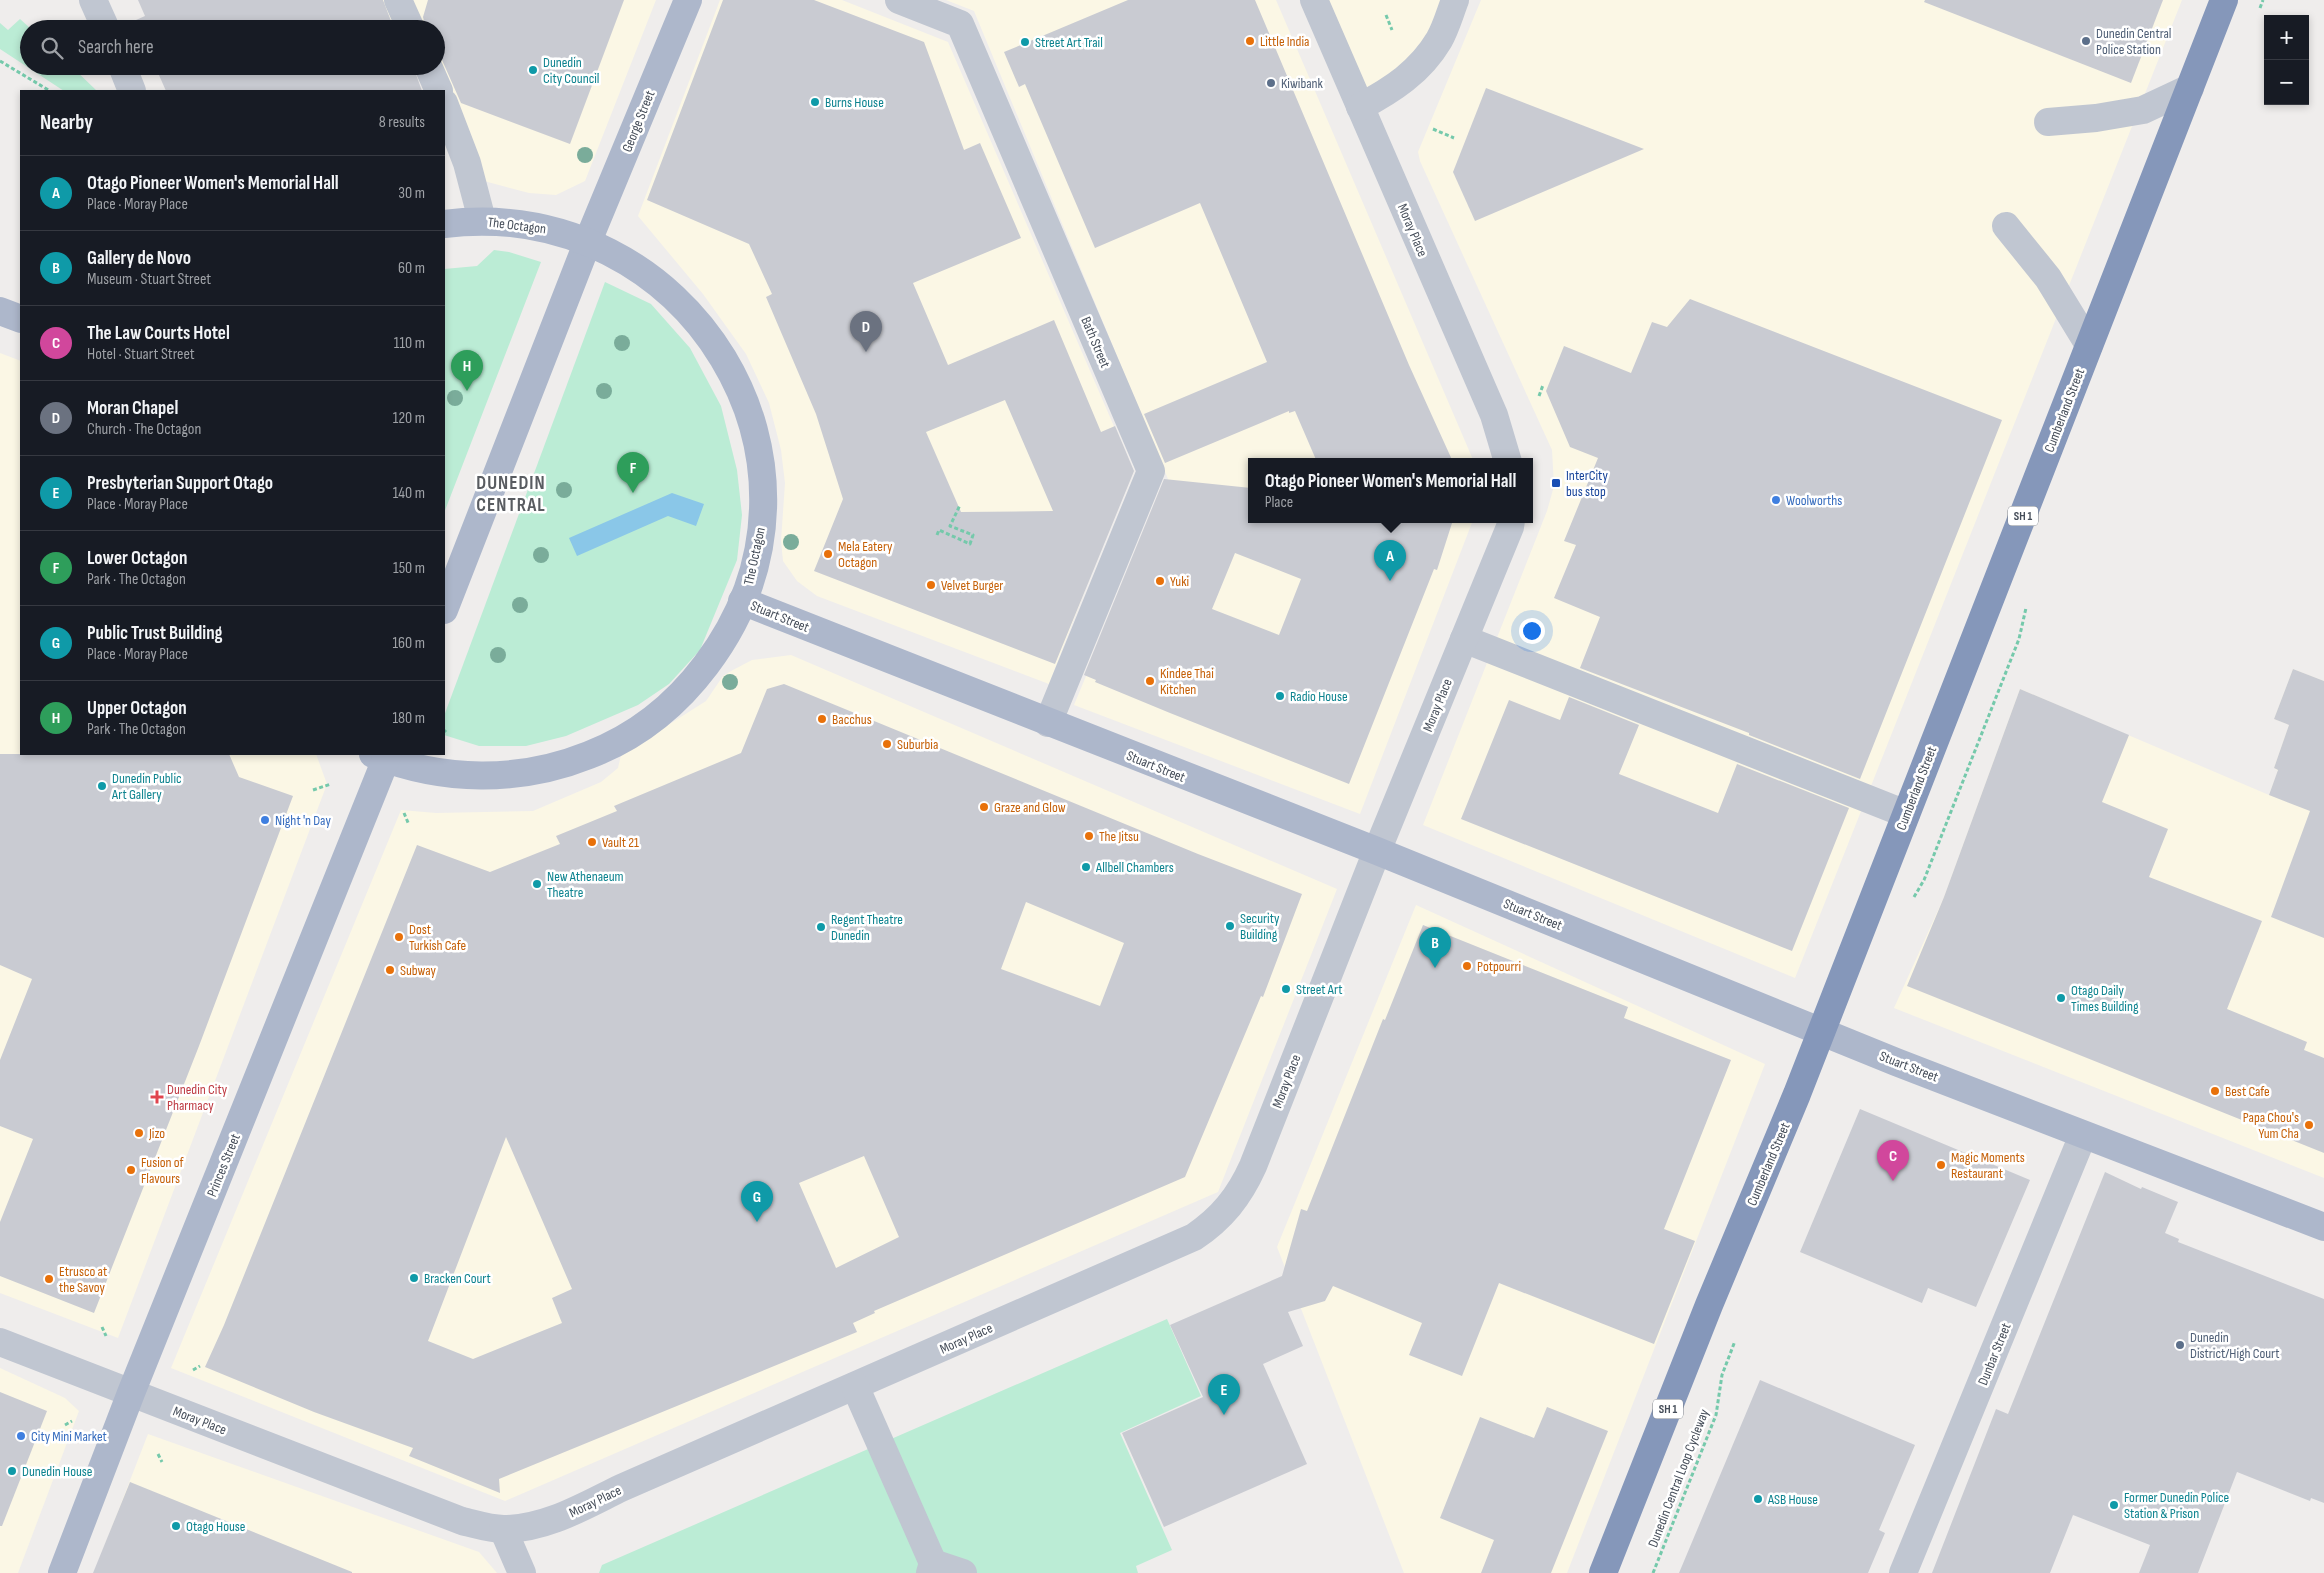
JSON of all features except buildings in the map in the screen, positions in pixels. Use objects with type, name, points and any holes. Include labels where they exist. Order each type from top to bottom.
[{"type":"highway","name":"Cumberland Street","points":[[1604,1573],[1709,1306],[1797,1094],[2224,0]]},
{"type":"main road","name":"George Street","points":[[588,241],[688,0]]},
{"type":"main road","name":"The Octagon","points":[[382,756],[430,772],[492,776],[513,775],[556,767],[616,743],[652,720],[698,676],[724,640],[742,601],[755,562],[762,501],[756,439],[744,399],[715,344],[675,297],[633,264],[588,241],[568,234],[526,224],[482,220],[445,224]]},
{"type":"main road","points":[[445,607],[588,241]]},
{"type":"main road","points":[[0,311],[20,319]]},
{"type":"main road","name":"Stuart Street","points":[[742,601],[1377,851],[1821,1032],[2324,1227]]},
{"type":"main road","name":"Princes Street","points":[[62,1573],[382,756]]},
{"type":"street","points":[[93,0],[102,20]]},
{"type":"street","points":[[398,0],[407,20]]},
{"type":"street","name":"Bath Street","points":[[899,0],[960,24],[1151,471],[1048,722]]},
{"type":"street","name":"Moray Place","points":[[1314,0],[1494,414],[1507,458]]},
{"type":"street","points":[[1360,107],[1394,89],[1420,67],[1440,39],[1455,0]]},
{"type":"street","points":[[126,75],[132,90]]},
{"type":"street","points":[[432,75],[438,90]]},
{"type":"street","points":[[2048,122],[2096,118],[2143,110],[2190,88]]},
{"type":"street","points":[[445,106],[467,164],[482,220]]},
{"type":"street","points":[[2006,226],[2048,278],[2089,345]]},
{"type":"street","name":"Moray Place","points":[[0,1342],[462,1521],[503,1529],[528,1527],[565,1516],[621,1488],[1194,1237],[1212,1225],[1230,1207],[1243,1188],[1253,1166],[1377,851],[1511,523]]},
{"type":"street","points":[[1464,639],[1906,814]]},
{"type":"street","name":"Dunbar Street","points":[[1903,1573],[2083,1135]]},
{"type":"street","points":[[855,1386],[931,1568],[963,1573]]},
{"type":"street","points":[[503,1529],[522,1573]]},
{"type":"path","points":[[1386,15],[1392,30]]},
{"type":"path","points":[[0,61],[20,73]]},
{"type":"path","points":[[23,75],[48,90]]},
{"type":"path","points":[[1433,129],[1454,138]]},
{"type":"path","points":[[1539,396],[1543,385]]},
{"type":"path","points":[[937,535],[939,530],[970,544],[973,535],[950,526],[960,505]]},
{"type":"path","points":[[314,790],[331,784]]},
{"type":"path","points":[[404,813],[409,824]]},
{"type":"path","points":[[102,1327],[106,1336]]},
{"type":"path","name":"Dunedin Central Loop Cycleway","points":[[1653,1573],[1716,1416],[1722,1375],[1736,1338]]},
{"type":"path","points":[[193,1370],[200,1366]]},
{"type":"path","points":[[64,1425],[72,1421]]},
{"type":"path","points":[[158,1454],[162,1462]]},
{"type":"shaded area","points":[[382,0],[656,0],[585,181],[556,195],[529,193],[484,181],[445,90],[424,90],[417,75],[445,75],[445,20],[391,20]]},
{"type":"shaded area","points":[[720,0],[842,0],[948,42],[1132,468],[1049,684],[817,596],[797,581],[783,561],[781,541],[785,483],[781,450],[769,403],[746,354],[703,294],[638,216]]},
{"type":"shaded area","points":[[946,0],[1276,0],[1472,458],[1248,458],[1248,523],[1472,523],[1360,814],[1074,705],[1168,479],[974,11]]},
{"type":"shaded area","points":[[1314,0],[1455,0],[1440,39],[1360,107]]},
{"type":"shaded area","points":[[1481,0],[2182,0],[1795,978],[1423,825],[1547,511],[1554,486],[1552,450],[1420,161],[1418,152]]},
{"type":"shaded area","points":[[0,353],[20,361],[20,755],[316,755],[327,784],[118,1338],[0,1293]]},
{"type":"shaded area","points":[[791,655],[1337,889],[1218,1192],[505,1501],[171,1368],[401,810],[436,813],[533,811],[601,782],[618,768],[621,755],[706,701],[723,676],[731,671],[752,660]]},
{"type":"shaded area","points":[[2293,669],[2324,681],[2324,1178],[1894,1008],[1944,897],[2020,689],[2269,795],[2278,771],[2274,768],[2289,725],[2274,719]]},
{"type":"shaded area","points":[[1416,905],[1765,1064],[1567,1573],[1404,1573],[1277,1247]]},
{"type":"shaded area","points":[[0,1368],[65,1398],[79,1411],[18,1573],[0,1573]]},
{"type":"shaded area","points":[[148,1434],[479,1552],[497,1573],[94,1573]]},
{"type":"green space","points":[[21,20],[20,62],[0,49],[0,23],[8,30]]},
{"type":"green space","points":[[40,75],[80,75],[96,90],[62,90]]},
{"type":"green space","points":[[494,250],[509,252],[541,262],[445,510],[445,269],[477,266]]},
{"type":"green space","points":[[605,282],[651,304],[690,348],[721,406],[737,470],[742,515],[737,560],[700,650],[669,684],[638,705],[566,736],[526,746],[479,746],[445,735],[445,713]]},
{"type":"green space","points":[[1167,1319],[1201,1396],[1120,1433],[1172,1550],[1136,1566],[1138,1573],[599,1573],[602,1565]]},
{"type":"water","points":[[672,493],[704,504],[696,526],[668,516],[577,556],[569,538]]},
{"type":"place","name":"Little India","points":[[1250,41]]},
{"type":"place","name":"Dunedin Central Police Station","points":[[2086,41]]},
{"type":"place","name":"Street Art Trail","points":[[1025,42]]},
{"type":"place","name":"Dunedin City Council","points":[[533,70]]},
{"type":"place","name":"Kiwibank","points":[[1271,83]]},
{"type":"place","name":"Burns House","points":[[815,102]]},
{"type":"place","name":"Moran Chapel","points":[[866,352]]},
{"type":"place","name":"Upper Octagon","points":[[467,391]]},
{"type":"place","name":"InterCity bus stop","points":[[1556,483]]},
{"type":"place","name":"Lower Octagon","points":[[633,493]]},
{"type":"place","name":"Woolworths","points":[[1776,500]]},
{"type":"place","name":"Mela Eatery Octagon","points":[[828,554]]},
{"type":"place","name":"Yuki","points":[[1160,581]]},
{"type":"place","name":"Otago Pioneer Women's Memorial Hall","points":[[1390,581]]},
{"type":"place","name":"Velvet Burger","points":[[931,585]]},
{"type":"place","name":"Kindee Thai Kitchen","points":[[1150,681]]},
{"type":"place","name":"Radio House","points":[[1280,696]]},
{"type":"place","name":"Bacchus","points":[[822,719]]},
{"type":"place","name":"Suburbia","points":[[887,744]]},
{"type":"place","name":"Dunedin Public Art Gallery","points":[[102,786]]},
{"type":"place","name":"Graze and Glow","points":[[984,807]]},
{"type":"place","name":"Night 'n Day","points":[[265,820]]},
{"type":"place","name":"The Jitsu","points":[[1089,836]]},
{"type":"place","name":"Vault 21","points":[[592,842]]},
{"type":"place","name":"Allbell Chambers","points":[[1086,867]]},
{"type":"place","name":"New Athenaeum Theatre","points":[[537,884]]},
{"type":"place","name":"Security Building","points":[[1230,926]]},
{"type":"place","name":"Regent Theatre Dunedin","points":[[821,927]]},
{"type":"place","name":"Dost Turkish Cafe","points":[[399,937]]},
{"type":"place","name":"Potpourri","points":[[1467,966]]},
{"type":"place","name":"Gallery de Novo","points":[[1435,968]]},
{"type":"place","name":"Subway","points":[[390,970]]},
{"type":"place","name":"Street Art","points":[[1286,989]]},
{"type":"place","name":"Otago Daily Times Building","points":[[2061,998]]},
{"type":"place","name":"Best Cafe","points":[[2215,1091]]},
{"type":"place","name":"Dunedin City Pharmacy","points":[[157,1097]]},
{"type":"place","name":"Papa Chou's Yum Cha","points":[[2309,1125]]},
{"type":"place","name":"Jizo","points":[[139,1133]]},
{"type":"place","name":"Magic Moments Restaurant","points":[[1941,1165]]},
{"type":"place","name":"Fusion of Flavours","points":[[131,1170]]},
{"type":"place","name":"The Law Courts Hotel","points":[[1893,1181]]},
{"type":"place","name":"Public Trust Building","points":[[757,1222]]},
{"type":"place","name":"Bracken Court","points":[[414,1278]]},
{"type":"place","name":"Etrusco at the Savoy","points":[[49,1279]]},
{"type":"place","name":"Dunedin District/High Court","points":[[2180,1345]]},
{"type":"place","name":"Presbyterian Support Otago","points":[[1224,1415]]},
{"type":"place","name":"City Mini Market","points":[[21,1436]]},
{"type":"place","name":"Dunedin House","points":[[12,1471]]},
{"type":"place","name":"ASB House","points":[[1758,1499]]},
{"type":"place","name":"Former Dunedin Police Station & Prison","points":[[2114,1505]]},
{"type":"place","name":"Otago House","points":[[176,1526]]},
{"type":"district","name":"DUNEDIN CENTRAL","points":[[511,493]]}]
